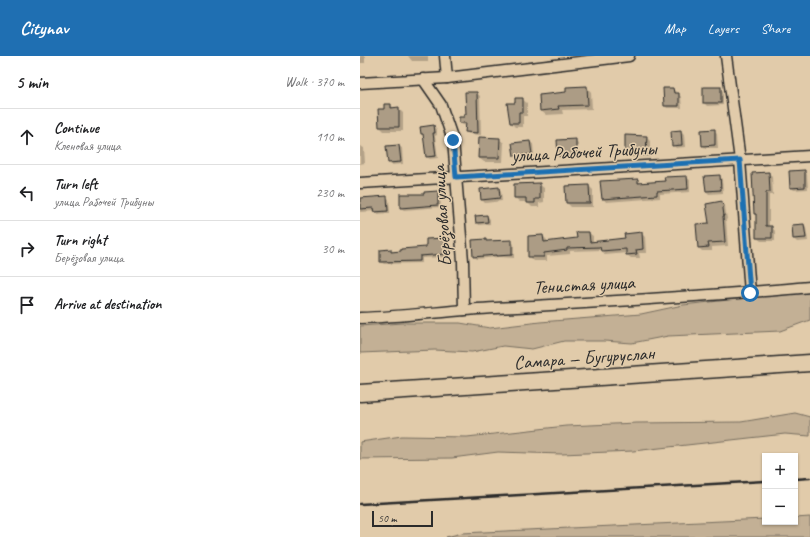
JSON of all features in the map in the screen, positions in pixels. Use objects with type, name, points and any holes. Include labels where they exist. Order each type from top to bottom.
[{"type":"main road","name":"Самара — Бугуруслан","points":[[360,393],[810,363]]},
{"type":"street","points":[[445,56],[447,78]]},
{"type":"street","points":[[360,83],[447,78],[629,56]]},
{"type":"street","points":[[726,56],[740,160],[750,293]]},
{"type":"street","name":"Берёзовая улица","points":[[423,79],[440,105],[453,140],[463,261],[464,310]]},
{"type":"street","name":"улица Рабочей Трибуны","points":[[360,183],[810,156]]},
{"type":"street","name":"Тенистая улица","points":[[360,318],[381,318],[464,310],[750,293],[810,287]]},
{"type":"shaded area","points":[[810,291],[810,320],[780,331],[668,336],[632,343],[564,341],[532,349],[503,346],[472,352],[435,350],[360,353],[360,326],[403,323],[460,323],[490,328],[540,322],[641,314],[683,305]]},
{"type":"shaded area","points":[[795,413],[810,417],[810,436],[785,434],[633,451],[562,454],[498,452],[452,458],[360,459],[360,442],[402,436],[467,437],[566,426],[637,423],[741,422]]},
{"type":"shaded area","points":[[810,517],[810,537],[446,537],[462,533],[762,519],[762,525],[798,525],[798,518]]},
{"type":"building","points":[[587,86],[588,105],[558,106],[559,109],[540,111],[539,95],[566,92],[566,87]]},
{"type":"building","points":[[703,87],[721,87],[721,103],[703,103]]},
{"type":"building","points":[[663,88],[673,88],[674,93],[679,93],[679,106],[664,106]]},
{"type":"building","points":[[465,92],[477,92],[478,133],[465,132],[466,123],[459,123],[459,117],[464,117],[464,114],[466,114]]},
{"type":"building","points":[[515,98],[523,98],[523,112],[519,112],[519,123],[510,123],[507,103],[515,103]]},
{"type":"building","points":[[384,104],[391,104],[391,108],[399,107],[399,127],[379,127],[378,109],[384,109]]},
{"type":"building","points":[[434,125],[435,133],[433,133],[436,156],[426,157],[423,134],[421,134],[420,127]]},
{"type":"building","points":[[715,129],[715,145],[702,146],[701,130]]},
{"type":"building","points":[[681,130],[682,145],[672,146],[671,131]]},
{"type":"building","points":[[625,135],[647,136],[646,153],[625,153]]},
{"type":"building","points":[[479,137],[500,138],[499,158],[478,158]]},
{"type":"building","points":[[576,139],[576,156],[558,156],[557,140]]},
{"type":"building","points":[[530,141],[532,154],[514,156],[512,143]]},
{"type":"building","points":[[399,145],[401,162],[388,163],[386,146]]},
{"type":"building","points":[[805,170],[805,187],[790,188],[789,171]]},
{"type":"building","points":[[769,172],[770,192],[766,192],[766,226],[772,226],[772,238],[756,238],[756,214],[754,214],[752,173]]},
{"type":"building","points":[[720,175],[721,190],[706,191],[704,176]]},
{"type":"building","points":[[687,176],[688,189],[657,191],[657,195],[602,199],[600,181],[638,179],[638,183],[665,181],[664,177]]},
{"type":"building","points":[[540,183],[540,199],[535,199],[535,203],[526,203],[526,198],[514,198],[514,184]]},
{"type":"building","points":[[589,185],[590,203],[566,203],[565,186]]},
{"type":"building","points":[[499,187],[500,198],[481,200],[480,189]]},
{"type":"building","points":[[438,191],[438,205],[400,208],[400,194],[424,194],[424,192]]},
{"type":"building","points":[[387,196],[388,211],[374,212],[373,208],[360,209],[360,198]]},
{"type":"building","points":[[722,201],[725,242],[708,243],[709,247],[698,248],[696,224],[709,223],[706,204]]},
{"type":"building","points":[[487,215],[488,222],[476,223],[475,216]]},
{"type":"building","points":[[804,224],[806,238],[793,239],[792,225]]},
{"type":"building","points":[[576,232],[589,232],[590,242],[625,238],[624,234],[642,232],[643,249],[636,250],[637,254],[626,255],[626,249],[601,251],[600,247],[567,248],[567,250],[544,253],[544,257],[528,257],[528,236],[543,235],[544,242],[577,238]]},
{"type":"building","points":[[445,238],[446,254],[420,256],[420,261],[380,262],[380,250],[391,249],[391,252],[401,251],[401,249],[426,247],[426,239]]},
{"type":"building","points":[[486,239],[486,241],[512,240],[512,255],[473,257],[472,240]]},
{"type":"railway","points":[[798,479],[810,478]]},
{"type":"railway","points":[[360,504],[762,481]]},
{"type":"route","points":[[453,140],[456,177],[740,160],[750,293]]}]
